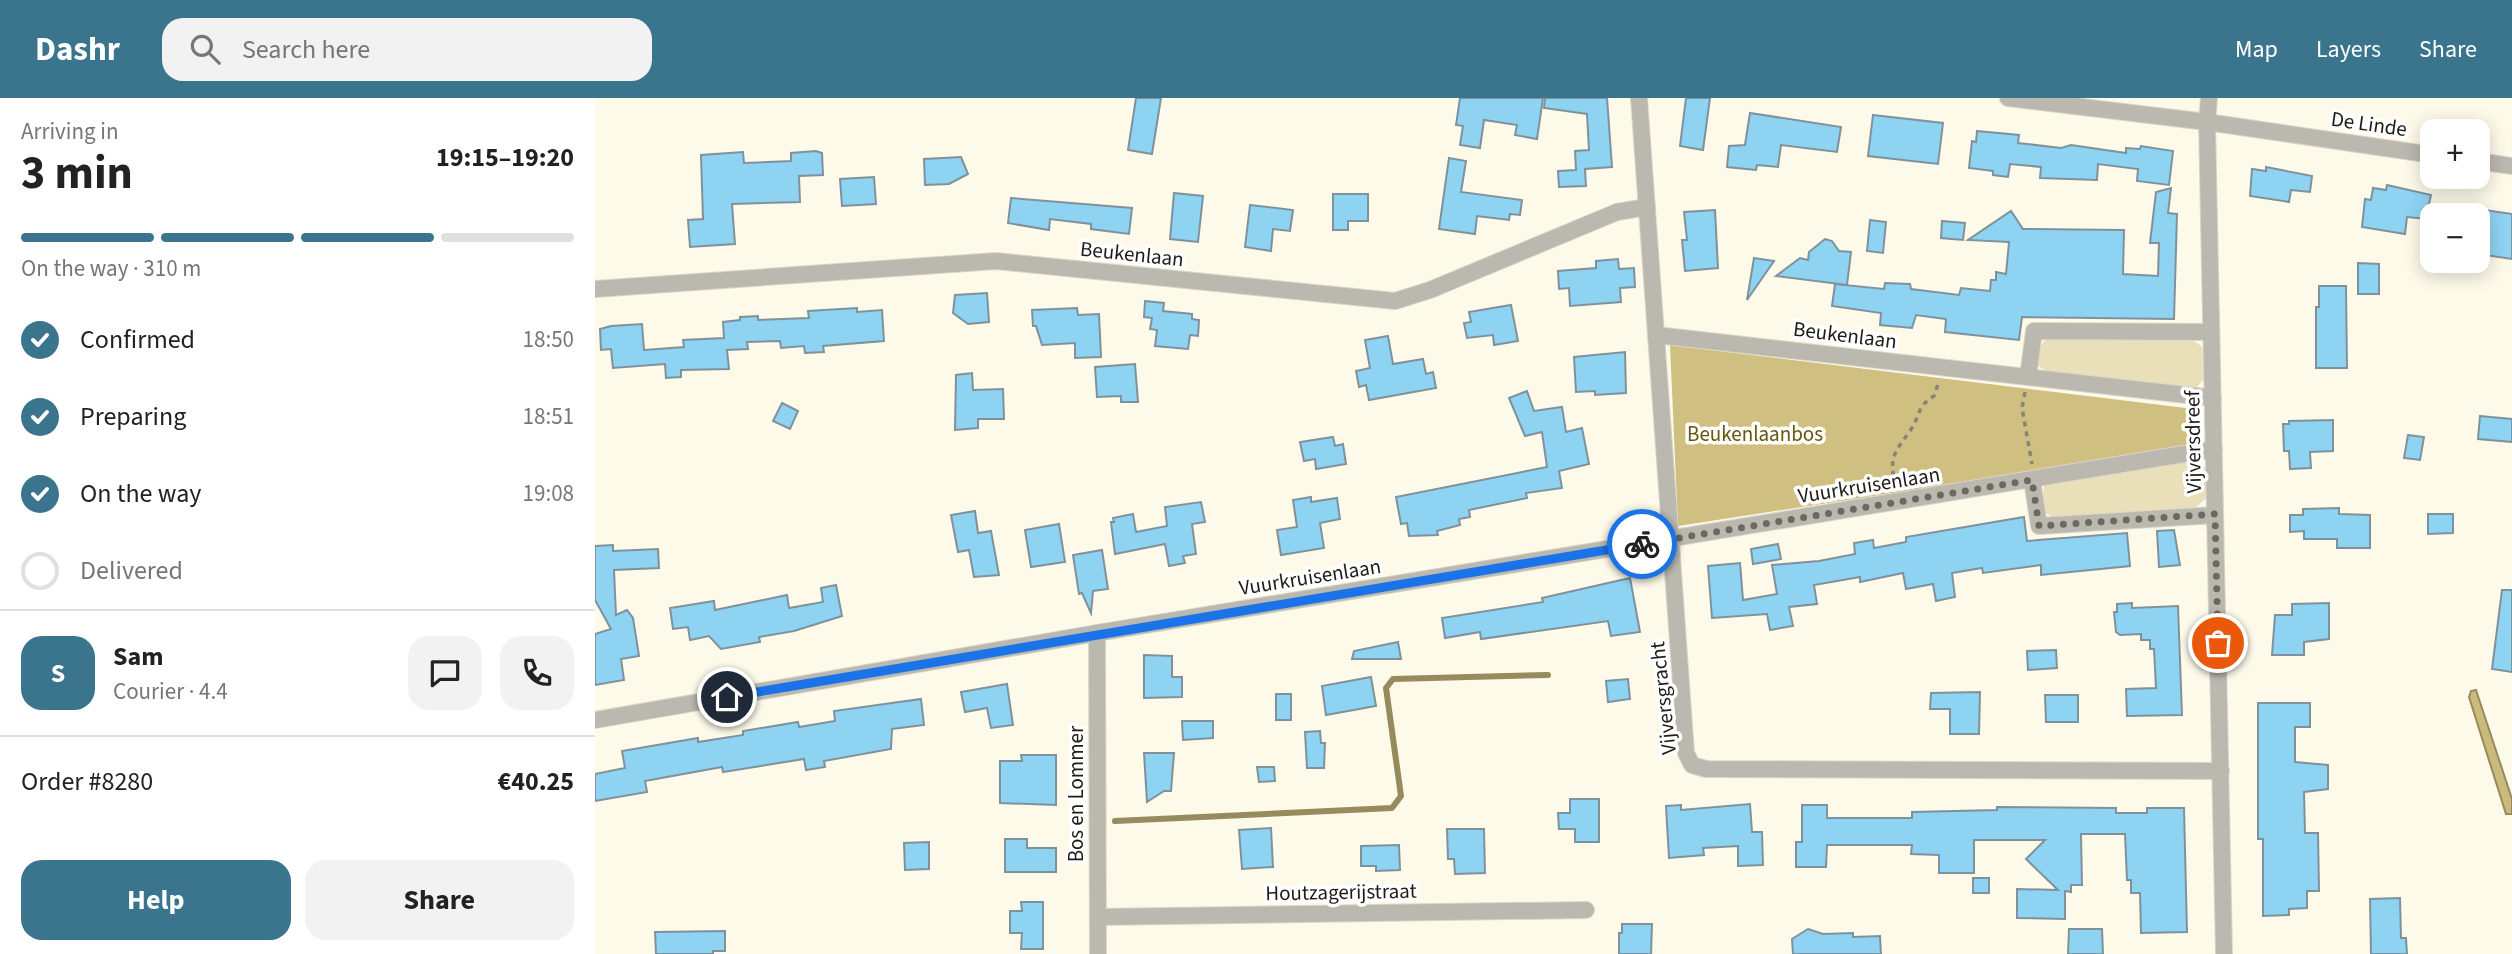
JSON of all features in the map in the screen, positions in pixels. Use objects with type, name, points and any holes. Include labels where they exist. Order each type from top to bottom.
[{"type":"street","name":"Vijversgracht","points":[[1639,98],[1686,753],[1692,765],[1706,769],[2221,771]]},
{"type":"street","name":"De Linde","points":[[2008,98],[2207,122],[2420,153]]},
{"type":"street","name":"Vijversdreef","points":[[2210,98],[2207,122],[2224,954]]},
{"type":"street","points":[[2490,163],[2512,166]]},
{"type":"street","name":"Beukenlaan","points":[[595,289],[996,261],[1395,301],[1430,290],[1617,212],[1647,207]]},
{"type":"street","points":[[2028,377],[2034,331],[2211,332]]},
{"type":"street","name":"Beukenlaan","points":[[1656,335],[2213,398]]},
{"type":"street","name":"Vuurkruisenlaan","points":[[595,720],[1097,633],[2214,449]]},
{"type":"street","points":[[2032,480],[2039,526],[2215,514]]},
{"type":"street","name":"Bos en Lommer","points":[[1097,633],[1098,954]]},
{"type":"street","name":"Houtzagerijstraat","points":[[1098,916],[1586,910]]},
{"type":"path","points":[[1899,502],[1891,463],[1897,444],[1910,430],[1921,404],[1934,396],[1943,368]]},
{"type":"path","points":[[2028,377],[2022,408],[2032,463],[2032,480]]},
{"type":"shaded area","points":[[2046,340],[2193,340],[2202,347],[2205,378],[2195,389],[2047,371],[2038,366],[2037,348]]},
{"type":"shaded area","points":[[2194,459],[2205,467],[2209,496],[2195,508],[2052,517],[2042,510],[2044,485]]},
{"type":"shaded area","points":[[2476,690],[2512,799],[2512,814],[2506,814],[2469,697],[2471,691]]},
{"type":"green space","name":"Beukenlaanbos","points":[[1670,345],[2194,409],[2193,447],[1678,526]]},
{"type":"building","points":[[1136,98],[1161,98],[1152,154],[1128,150]]},
{"type":"building","points":[[1460,98],[1543,98],[1537,139],[1515,135],[1517,125],[1484,120],[1480,148],[1460,145],[1463,126],[1456,125]]},
{"type":"building","points":[[1545,98],[1607,98],[1612,167],[1585,169],[1586,186],[1559,187],[1558,171],[1576,170],[1575,151],[1589,150],[1587,114],[1544,108]]},
{"type":"building","points":[[1686,98],[1710,98],[1703,150],[1680,146]]},
{"type":"building","points":[[1750,113],[1841,127],[1837,152],[1781,145],[1778,167],[1757,165],[1756,170],[1727,167],[1729,146],[1745,145]]},
{"type":"building","points":[[1873,115],[1943,123],[1938,164],[1868,156]]},
{"type":"building","points":[[1977,131],[2019,135],[2018,143],[2061,148],[2071,145],[2126,153],[2126,148],[2140,149],[2141,146],[2173,151],[2169,185],[2137,181],[2138,169],[2098,164],[2097,180],[2040,178],[2041,167],[2010,164],[2008,177],[1993,175],[1993,171],[1969,168],[1972,141],[1976,142]]},
{"type":"building","points":[[743,152],[744,163],[791,161],[791,153],[822,153],[823,175],[799,176],[800,202],[732,204],[735,244],[690,247],[688,220],[703,219],[701,155]]},
{"type":"building","points":[[961,157],[968,174],[949,184],[925,185],[924,159]]},
{"type":"building","points":[[1449,158],[1466,161],[1461,192],[1522,200],[1520,215],[1510,214],[1509,220],[1477,216],[1475,234],[1439,229]]},
{"type":"building","points":[[2266,167],[2312,176],[2310,192],[2291,190],[2289,202],[2250,196],[2252,169],[2266,171]]},
{"type":"building","points":[[874,177],[876,204],[842,206],[840,179]]},
{"type":"building","points":[[2387,185],[2431,195],[2429,203],[2420,203],[2420,218],[2407,217],[2405,234],[2362,227],[2365,199],[2371,200],[2373,188],[2386,190]]},
{"type":"building","points":[[2171,188],[2168,213],[2177,214],[2174,319],[2022,317],[2019,340],[1945,332],[1946,319],[1916,315],[1912,328],[1880,325],[1881,313],[1832,306],[1835,284],[1884,289],[1885,283],[1910,284],[1911,289],[1959,295],[1961,288],[1990,291],[1991,280],[1996,280],[1996,272],[2006,274],[2009,242],[1968,240],[2011,211],[2023,229],[2124,230],[2123,274],[2158,276],[2159,243],[2150,243],[2156,192]]},
{"type":"building","points":[[1174,193],[1203,196],[1198,242],[1170,239]]},
{"type":"building","points":[[1333,194],[1368,194],[1368,221],[1348,221],[1348,230],[1333,230]]},
{"type":"building","points":[[1011,198],[1132,208],[1129,234],[1091,229],[1091,224],[1050,219],[1049,230],[1008,223]]},
{"type":"building","points":[[1250,205],[1293,210],[1290,231],[1273,229],[1271,251],[1245,247]]},
{"type":"building","points":[[1715,210],[1718,268],[1685,271],[1682,240],[1687,240],[1684,212]]},
{"type":"building","points":[[2490,211],[2512,214],[2512,259],[2490,256]]},
{"type":"building","points":[[1870,220],[1886,222],[1883,253],[1867,251]]},
{"type":"building","points":[[1942,221],[1965,223],[1963,240],[1941,238]]},
{"type":"building","points":[[1825,239],[1832,241],[1839,251],[1851,252],[1847,285],[1776,276],[1800,258],[1808,260],[1809,252]]},
{"type":"building","points":[[1754,258],[1774,261],[1747,300]]},
{"type":"building","points":[[1618,259],[1619,269],[1634,268],[1635,287],[1620,288],[1621,302],[1570,306],[1569,288],[1559,289],[1558,271],[1596,268],[1596,261]]},
{"type":"building","points":[[2358,263],[2379,264],[2379,294],[2358,294]]},
{"type":"building","points":[[2319,286],[2346,286],[2347,368],[2316,368],[2316,307],[2319,307]]},
{"type":"building","points":[[987,293],[989,322],[968,324],[953,313],[955,295]]},
{"type":"building","points":[[1145,301],[1164,303],[1163,311],[1192,314],[1192,319],[1199,320],[1198,336],[1190,335],[1188,349],[1155,346],[1157,330],[1150,329],[1152,318],[1144,317]]},
{"type":"building","points":[[1511,305],[1518,341],[1494,345],[1493,335],[1467,338],[1464,323],[1471,322],[1469,312]]},
{"type":"building","points":[[857,308],[857,312],[882,310],[884,341],[823,346],[824,352],[805,353],[804,346],[781,348],[780,341],[747,342],[748,349],[727,350],[729,369],[681,370],[681,377],[666,378],[665,364],[613,368],[611,349],[601,350],[600,329],[611,326],[642,324],[644,350],[684,347],[683,340],[724,338],[723,322],[740,320],[740,317],[758,316],[758,320],[809,318],[808,311]]},
{"type":"building","points":[[1077,308],[1078,315],[1099,314],[1101,357],[1075,358],[1075,343],[1042,345],[1036,326],[1033,326],[1032,310]]},
{"type":"building","points":[[1388,336],[1393,364],[1423,359],[1426,374],[1433,372],[1436,388],[1369,400],[1366,385],[1359,387],[1356,371],[1370,368],[1365,340]]},
{"type":"building","points":[[1625,352],[1626,393],[1595,395],[1595,391],[1576,392],[1574,357]]},
{"type":"building","points":[[1135,364],[1138,402],[1121,402],[1121,396],[1097,397],[1095,367]]},
{"type":"building","points":[[972,373],[973,390],[1003,389],[1004,419],[978,419],[978,428],[955,430],[956,375]]},
{"type":"building","points":[[1527,391],[1534,411],[1562,407],[1566,432],[1582,428],[1589,464],[1559,471],[1562,488],[1526,493],[1527,498],[1469,510],[1470,517],[1459,519],[1460,525],[1437,531],[1438,535],[1409,536],[1407,523],[1401,524],[1396,497],[1547,467],[1542,432],[1525,436],[1509,398]]},
{"type":"building","points":[[782,403],[798,411],[790,429],[773,421]]},
{"type":"building","points":[[2480,416],[2512,419],[2512,442],[2478,439]]},
{"type":"building","points":[[2333,420],[2333,451],[2310,452],[2311,468],[2290,469],[2289,451],[2284,451],[2283,424],[2289,424],[2289,421]]},
{"type":"building","points":[[2408,435],[2424,437],[2420,460],[2404,458]]},
{"type":"building","points":[[1333,437],[1335,446],[1343,444],[1346,464],[1316,469],[1315,459],[1304,461],[1300,442]]},
{"type":"building","points":[[1311,497],[1311,502],[1337,498],[1340,519],[1320,523],[1324,548],[1281,555],[1277,530],[1297,527],[1293,500]]},
{"type":"building","points":[[1201,502],[1205,522],[1192,524],[1196,554],[1183,556],[1185,563],[1169,566],[1165,544],[1115,554],[1111,522],[1114,522],[1113,518],[1133,514],[1136,532],[1167,526],[1165,507]]},
{"type":"building","points":[[2339,508],[2339,514],[2370,515],[2370,548],[2337,548],[2337,539],[2304,539],[2304,531],[2290,532],[2290,515],[2303,515],[2303,509]]},
{"type":"building","points":[[975,511],[978,533],[991,531],[999,575],[974,577],[969,550],[958,552],[951,515]]},
{"type":"building","points":[[2428,514],[2453,514],[2453,533],[2428,534]]},
{"type":"building","points":[[2024,517],[2027,541],[2127,533],[2130,566],[2041,575],[2041,565],[1983,573],[1982,568],[1952,573],[1955,597],[1936,601],[1933,584],[1906,589],[1903,573],[1860,582],[1860,577],[1814,585],[1817,604],[1789,607],[1793,626],[1770,630],[1767,614],[1712,618],[1708,566],[1740,563],[1743,600],[1777,594],[1772,565],[1819,561],[1855,554],[1854,543],[1873,540],[1874,548],[1906,542],[1906,537]]},
{"type":"building","points":[[1059,524],[1065,562],[1031,567],[1025,530]]},
{"type":"building","points":[[2174,530],[2180,565],[2159,567],[2157,531]]},
{"type":"building","points":[[1778,544],[1781,559],[1753,564],[1751,549]]},
{"type":"building","points":[[613,545],[613,551],[658,549],[659,568],[614,570],[616,615],[627,610],[633,618],[639,656],[621,659],[624,680],[595,685],[595,634],[611,629],[595,600],[595,546]]},
{"type":"building","points":[[1102,550],[1108,589],[1093,591],[1091,613],[1082,593],[1079,594],[1073,555]]},
{"type":"building","points":[[1630,578],[1640,632],[1611,636],[1608,621],[1481,639],[1480,632],[1445,638],[1442,618],[1543,602],[1542,598]]},
{"type":"building","points":[[836,585],[842,616],[794,631],[759,637],[760,642],[721,649],[709,636],[690,640],[688,627],[673,629],[670,608],[714,601],[715,610],[787,595],[789,608],[823,602],[821,588]]},
{"type":"building","points":[[2502,590],[2512,590],[2512,672],[2492,669]]},
{"type":"building","points":[[2132,603],[2132,608],[2178,606],[2182,715],[2127,716],[2126,689],[2156,688],[2154,649],[2150,649],[2150,640],[2141,640],[2141,634],[2120,635],[2116,632],[2114,612],[2117,612],[2117,604]]},
{"type":"building","points":[[2329,603],[2329,639],[2304,642],[2304,655],[2272,655],[2275,615],[2292,615],[2292,604]]},
{"type":"building","points":[[1398,642],[1401,659],[1352,659],[1354,651]]},
{"type":"building","points":[[2056,650],[2057,668],[2028,670],[2027,651]]},
{"type":"building","points":[[1144,655],[1172,656],[1172,677],[1182,677],[1182,697],[1144,698]]},
{"type":"building","points":[[1371,677],[1376,706],[1326,715],[1322,686]]},
{"type":"building","points":[[1628,679],[1630,699],[1608,702],[1606,681]]},
{"type":"building","points":[[1007,684],[1013,725],[991,728],[987,708],[965,712],[961,692]]},
{"type":"building","points":[[1980,692],[1979,734],[1950,734],[1950,709],[1930,709],[1931,693]]},
{"type":"building","points":[[1276,694],[1291,694],[1291,720],[1276,720]]},
{"type":"building","points":[[2045,695],[2078,695],[2078,722],[2046,722]]},
{"type":"building","points":[[921,699],[924,725],[892,729],[891,749],[824,761],[825,767],[806,770],[804,759],[723,772],[722,767],[645,781],[647,792],[595,801],[595,774],[625,768],[622,751],[698,738],[698,742],[743,735],[743,731],[798,722],[799,727],[835,721],[834,711]]},
{"type":"building","points":[[2258,703],[2310,703],[2310,727],[2295,727],[2295,762],[2328,765],[2328,789],[2304,792],[2305,833],[2318,833],[2319,891],[2307,891],[2307,908],[2289,909],[2289,915],[2263,916],[2263,839],[2258,839]]},
{"type":"building","points":[[1182,721],[1213,721],[1213,738],[1183,740]]},
{"type":"building","points":[[1320,731],[1321,743],[1325,743],[1324,768],[1307,768],[1305,732]]},
{"type":"building","points":[[1144,753],[1174,753],[1171,791],[1164,791],[1147,802]]},
{"type":"building","points":[[1021,755],[1056,755],[1056,805],[1000,803],[1000,761],[1022,761]]},
{"type":"building","points":[[1257,767],[1274,767],[1275,781],[1259,782]]},
{"type":"building","points":[[1570,799],[1599,799],[1599,842],[1575,842],[1575,829],[1559,829],[1558,813],[1570,813]]},
{"type":"building","points":[[1750,804],[1752,832],[1762,832],[1763,865],[1738,866],[1738,846],[1703,848],[1704,855],[1669,858],[1666,806],[1681,805],[1681,810]]},
{"type":"building","points":[[1802,805],[1827,805],[1827,818],[1912,818],[1912,812],[1997,810],[1997,807],[2116,808],[2116,813],[2147,813],[2147,808],[2184,808],[2187,932],[2141,933],[2140,893],[2131,893],[2131,880],[2127,880],[2125,834],[2081,834],[2082,885],[2071,885],[2071,892],[2065,891],[2065,919],[2017,918],[2017,889],[2058,890],[2026,859],[2045,840],[1974,840],[1974,873],[1939,873],[1939,855],[1911,854],[1912,845],[1827,845],[1826,867],[1796,867],[1796,842],[1802,842]]},
{"type":"building","points":[[1271,828],[1273,867],[1242,869],[1239,830]]},
{"type":"building","points":[[1447,829],[1484,829],[1485,873],[1455,874],[1454,859],[1448,859]]},
{"type":"building","points":[[1005,839],[1027,839],[1027,848],[1056,848],[1056,872],[1005,872]]},
{"type":"building","points":[[929,842],[929,869],[905,870],[904,843]]},
{"type":"building","points":[[1399,845],[1400,870],[1376,871],[1376,866],[1361,866],[1361,846]]},
{"type":"building","points":[[1973,878],[1989,878],[1989,893],[1973,893]]},
{"type":"building","points":[[2400,898],[2401,938],[2406,938],[2407,954],[2371,954],[2370,899]]},
{"type":"building","points":[[1021,902],[1043,902],[1043,949],[1021,949],[1022,933],[1010,933],[1010,911],[1022,911]]},
{"type":"building","points":[[1622,924],[1652,924],[1651,954],[1619,954]]},
{"type":"building","points":[[1808,929],[1823,934],[1853,933],[1853,937],[1880,936],[1881,954],[1793,954],[1792,939]]},
{"type":"building","points":[[2069,929],[2102,929],[2103,954],[2068,954]]},
{"type":"building","points":[[725,931],[725,951],[713,951],[713,954],[656,954],[655,932]]},
{"type":"waterway","points":[[1115,821],[1392,808],[1401,796],[1386,688],[1393,679],[1548,675]]},
{"type":"way so far","points":[[1642,544],[2032,480],[2039,526],[2215,514],[2218,643]]},
{"type":"route","points":[[727,697],[1097,633],[1642,544]]}]
